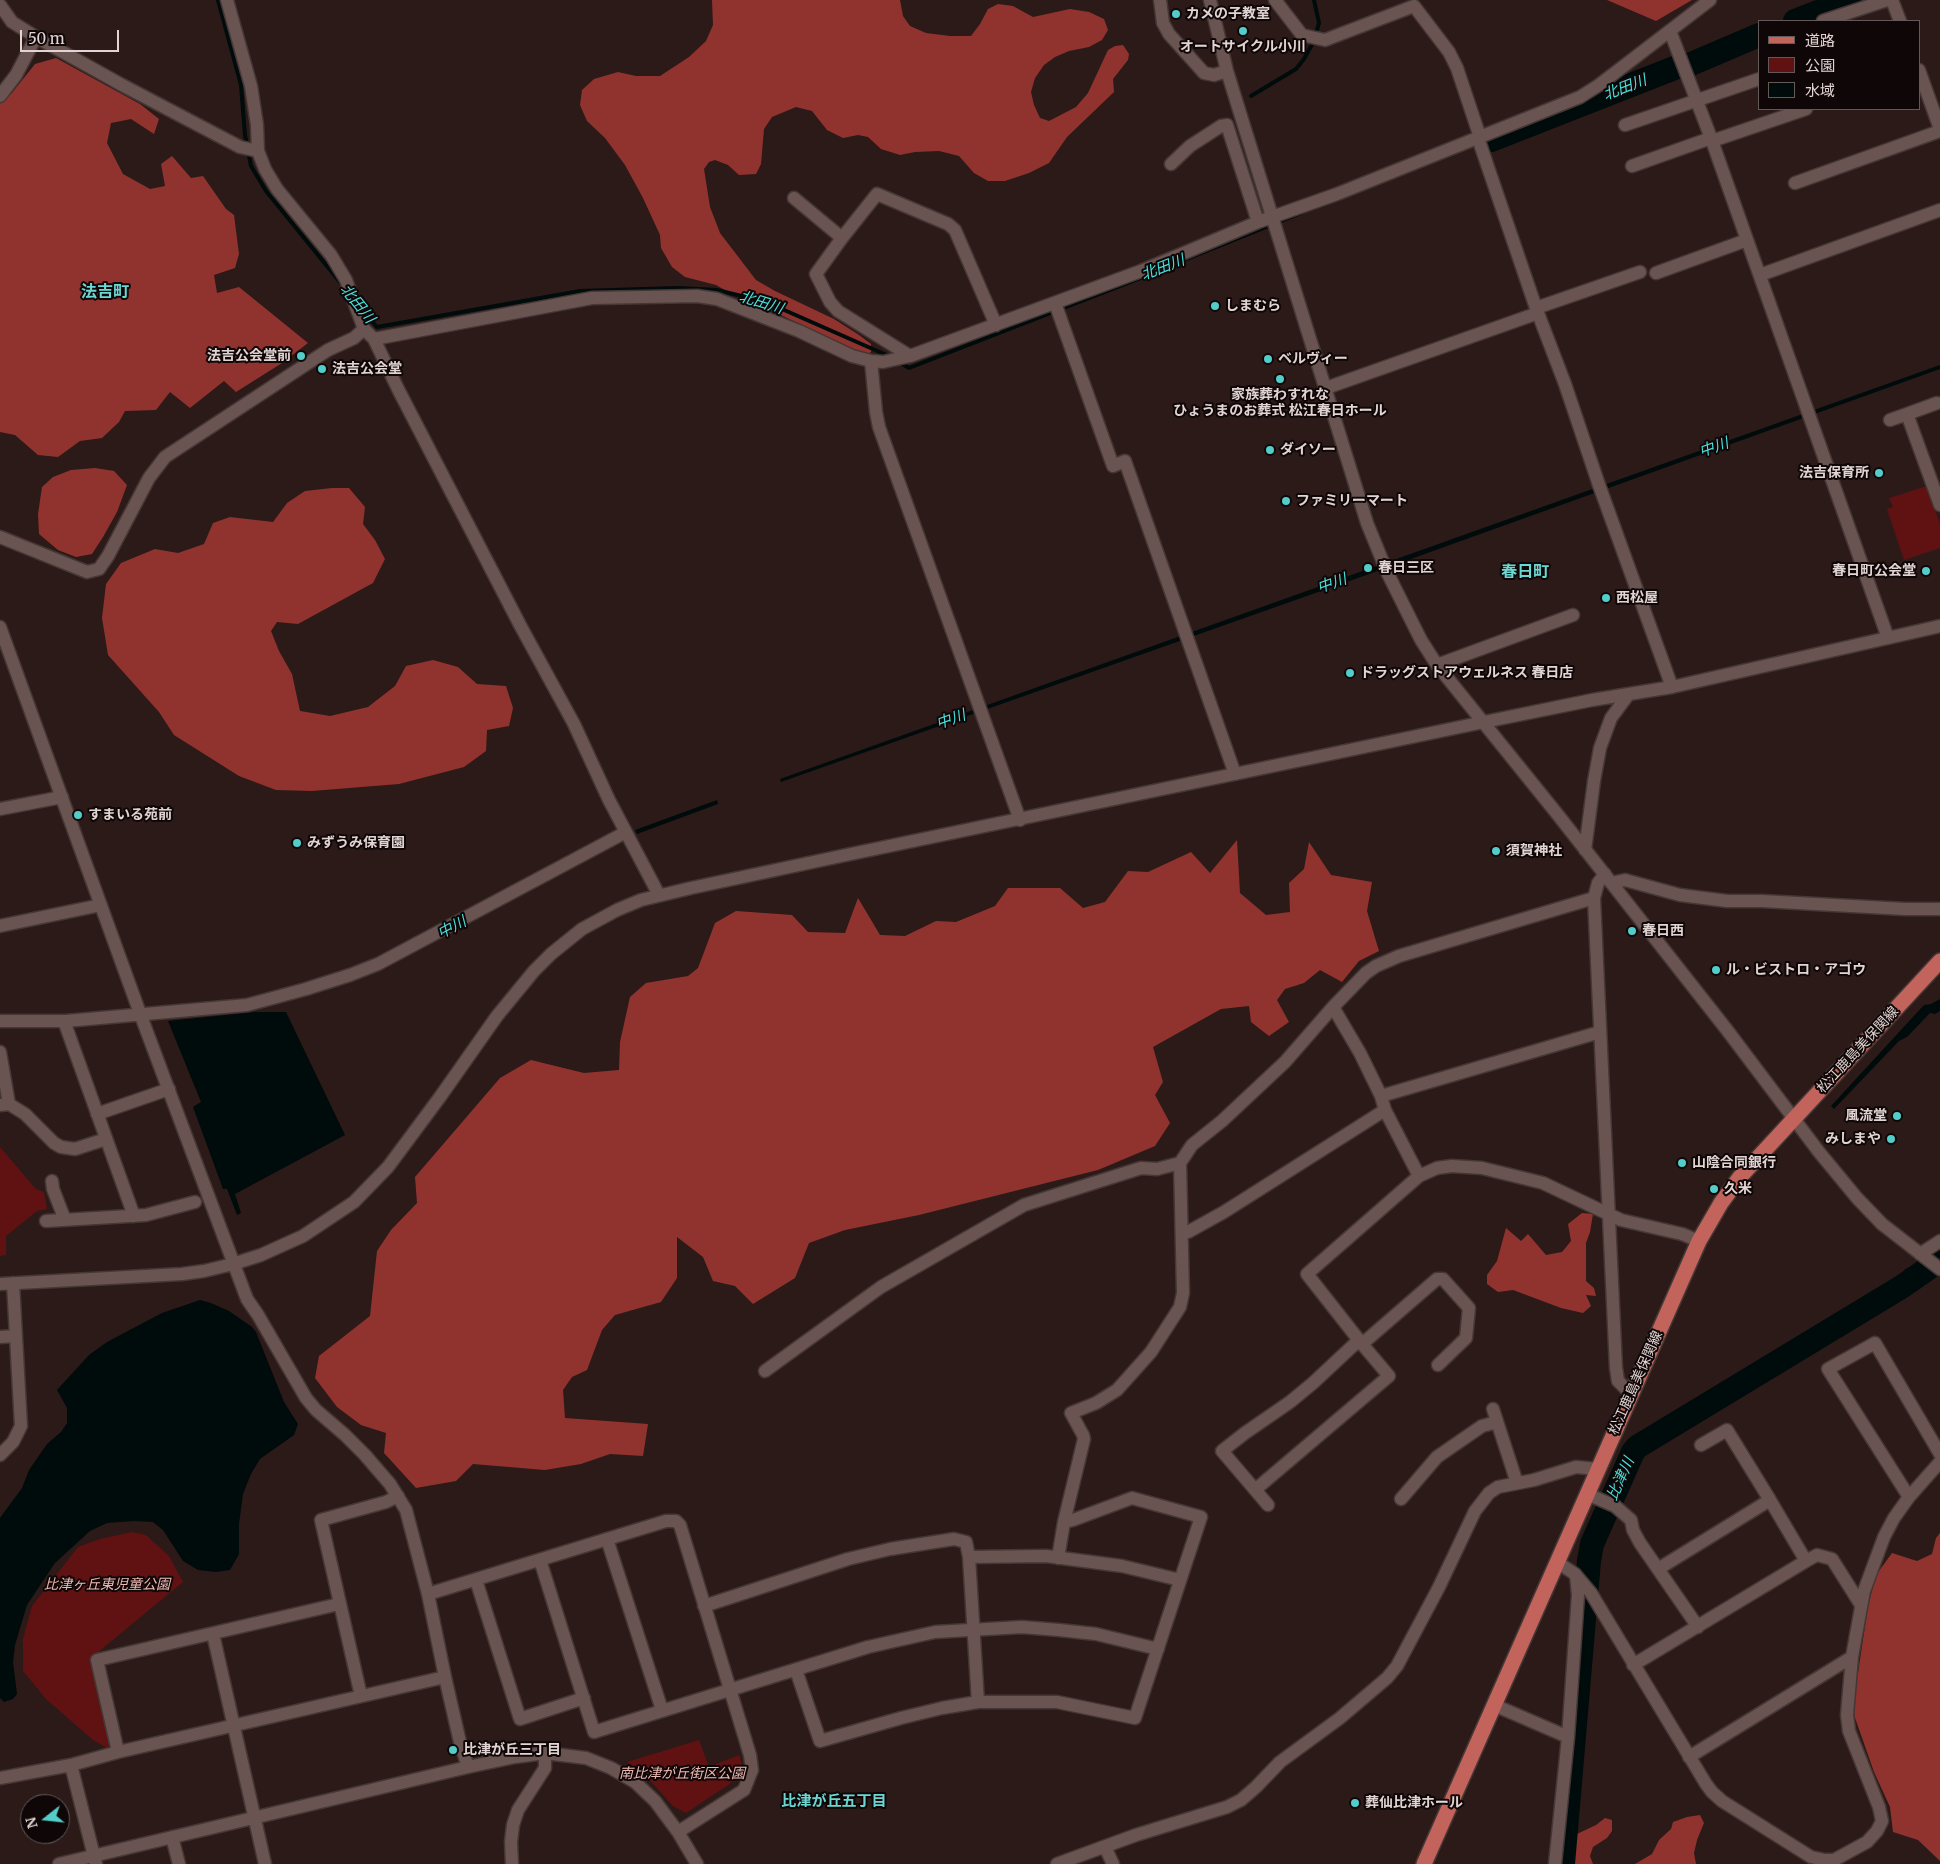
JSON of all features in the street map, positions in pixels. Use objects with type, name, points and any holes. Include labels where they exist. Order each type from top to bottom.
[{"type":"main road","name":"松江鹿島美保関線","points":[[1424,1864],[1699,1241],[1721,1203],[1740,1177],[1940,961]]},
{"type":"street","points":[[227,0],[251,86],[257,125],[258,151],[265,168],[277,189],[331,255],[346,280],[364,329],[374,339],[398,389],[574,724],[627,834],[659,895]]},
{"type":"street","points":[[1160,0],[1163,23],[1170,34],[1204,73],[1214,75],[1227,71]]},
{"type":"street","points":[[1210,0],[1227,71],[1367,523],[1387,572],[1405,609],[1437,665],[1586,850],[1795,1118],[1819,1152],[1857,1198],[1882,1224],[1940,1269]]},
{"type":"street","points":[[1275,0],[1302,35],[1325,40],[1414,6],[1450,52],[1457,68],[1537,310],[1672,687]]},
{"type":"street","points":[[374,339],[592,298],[697,296],[717,300],[799,331],[852,356],[877,362],[906,357],[996,325],[1057,308],[1258,222],[1274,222],[1329,197],[1580,97],[1670,32],[1710,0]]},
{"type":"street","points":[[1826,20],[1887,0]]},
{"type":"street","points":[[1892,0],[1900,20]]},
{"type":"street","points":[[0,5],[12,22],[36,37],[240,147],[258,151]]},
{"type":"street","points":[[1670,32],[1712,140],[1888,638]]},
{"type":"street","points":[[0,96],[16,74],[36,37]]},
{"type":"street","points":[[1795,183],[1940,130],[1920,73]]},
{"type":"street","points":[[1625,125],[1758,78]]},
{"type":"street","points":[[1632,166],[1803,110]]},
{"type":"street","points":[[1171,164],[1190,146],[1221,126],[1227,125],[1258,222]]},
{"type":"street","points":[[906,357],[838,311],[830,302],[816,274],[877,194],[948,224],[955,230],[996,325]]},
{"type":"street","points":[[794,198],[842,238]]},
{"type":"street","points":[[1760,275],[1940,210]]},
{"type":"street","points":[[1656,273],[1747,240]]},
{"type":"street","points":[[1326,388],[1640,272]]},
{"type":"street","points":[[1057,308],[1113,466],[1125,462],[1235,774]]},
{"type":"street","points":[[0,537],[87,572],[99,569],[108,556],[149,478],[165,457],[328,350],[354,338],[364,329]]},
{"type":"street","points":[[877,362],[876,412],[879,427],[979,700],[1020,820]]},
{"type":"street","points":[[1890,420],[1938,403]]},
{"type":"street","points":[[1907,414],[1940,505]]},
{"type":"street","points":[[1437,665],[1573,615]]},
{"type":"street","points":[[0,1455],[13,1442],[21,1426],[16,1336],[6,1283],[182,1274],[233,1264],[261,1256],[288,1244],[331,1219],[354,1202],[388,1167],[440,1098],[496,1016],[534,971],[567,941],[599,919],[631,904],[659,895],[1484,722],[1672,687],[1940,626]]},
{"type":"street","points":[[0,627],[141,1016],[247,1299],[306,1398],[316,1410],[365,1455],[398,1496],[406,1510],[428,1594],[460,1742],[468,1767]]},
{"type":"street","points":[[1586,850],[1600,748],[1612,718],[1628,695]]},
{"type":"street","points":[[0,809],[62,797]]},
{"type":"street","points":[[0,1021],[64,1021],[141,1016],[247,1005],[350,975],[378,964],[627,834]]},
{"type":"street","points":[[1631,1394],[1618,1381],[1616,1368],[1594,898],[1598,883],[1608,878],[1625,880],[1680,895],[1727,902],[1762,901],[1905,909],[1940,909]]},
{"type":"street","points":[[1058,1558],[1064,1522],[1084,1439],[1071,1413],[1096,1403],[1117,1390],[1151,1352],[1180,1307],[1183,1293],[1180,1163],[1192,1145],[1222,1121],[1285,1062],[1333,1007],[1366,973],[1388,960],[1594,898]]},
{"type":"street","points":[[0,925],[101,905]]},
{"type":"street","points":[[1333,1007],[1360,1053],[1381,1096],[1385,1110],[1419,1176]]},
{"type":"street","points":[[64,1021],[134,1216]]},
{"type":"street","points":[[1381,1096],[1600,1032]]},
{"type":"street","points":[[0,1052],[4,1105],[25,1114],[54,1143],[61,1147],[75,1149],[106,1139]]},
{"type":"street","points":[[97,1114],[169,1089]]},
{"type":"street","points":[[1182,1232],[1188,1232],[1224,1212],[1385,1110]]},
{"type":"street","points":[[765,1371],[881,1287],[1024,1205],[1141,1168],[1158,1169],[1180,1163]]},
{"type":"street","points":[[1256,1489],[1389,1376],[1307,1274],[1419,1176],[1437,1168],[1452,1166],[1482,1168],[1543,1183],[1621,1220],[1682,1234],[1699,1241]]},
{"type":"street","points":[[52,1181],[52,1189],[65,1220]]},
{"type":"street","points":[[46,1221],[146,1215],[196,1202]]},
{"type":"street","points":[[1920,1254],[1940,1241]]},
{"type":"street","points":[[1268,1505],[1222,1451],[1290,1402],[1437,1279],[1443,1279],[1469,1308],[1466,1338],[1438,1365]]},
{"type":"street","points":[[0,1337],[16,1336]]},
{"type":"street","points":[[1909,1497],[1828,1369],[1874,1343],[1940,1454]]},
{"type":"street","points":[[1493,1409],[1517,1483]]},
{"type":"street","points":[[1401,1499],[1437,1457],[1482,1426],[1497,1422]]},
{"type":"street","points":[[1701,1445],[1727,1430],[1806,1561]]},
{"type":"street","points":[[1557,1562],[1578,1577],[1590,1593],[1706,1784],[1722,1800],[1810,1857],[1835,1862],[1867,1842],[1878,1832],[1882,1821],[1879,1807],[1849,1731],[1847,1715],[1852,1657],[1862,1605],[1872,1567],[1894,1518],[1909,1497],[1940,1462]]},
{"type":"street","points":[[1057,1864],[1136,1835],[1227,1807],[1241,1800],[1256,1788],[1280,1762],[1340,1718],[1370,1693],[1396,1666],[1439,1587],[1475,1511],[1489,1493],[1498,1487],[1534,1480],[1576,1467],[1598,1469]]},
{"type":"street","points":[[1587,1494],[1610,1503],[1631,1520],[1633,1530],[1640,1543],[1698,1626]]},
{"type":"street","points":[[361,1696],[321,1520],[386,1502],[398,1496]]},
{"type":"street","points":[[796,1670],[820,1741],[909,1716],[978,1702],[1057,1702],[1135,1718],[1201,1517],[1132,1498],[1064,1522]]},
{"type":"street","points":[[1658,1569],[1770,1500]]},
{"type":"street","points":[[428,1594],[666,1521],[676,1521],[680,1524],[731,1690],[750,1755],[752,1770],[744,1790],[678,1832]]},
{"type":"street","points":[[607,1539],[662,1710]]},
{"type":"street","points":[[704,1606],[848,1559],[890,1549],[954,1539],[966,1542],[969,1557],[978,1702]]},
{"type":"street","points":[[969,1557],[1020,1555],[1058,1558],[1122,1566],[1180,1580]]},
{"type":"street","points":[[1633,1665],[1817,1555],[1832,1559],[1862,1605]]},
{"type":"street","points":[[540,1560],[594,1732],[868,1647],[935,1632],[1022,1627],[1096,1634],[1158,1649]]},
{"type":"street","points":[[1555,1864],[1568,1737],[1578,1577]]},
{"type":"street","points":[[476,1580],[520,1719],[584,1698]]},
{"type":"street","points":[[118,1752],[97,1660],[339,1604]]},
{"type":"street","points":[[213,1634],[266,1864]]},
{"type":"street","points":[[1689,1757],[1852,1657]]},
{"type":"street","points":[[0,1778],[71,1764],[445,1676]]},
{"type":"street","points":[[1494,1705],[1568,1737]]},
{"type":"street","points":[[512,1864],[511,1842],[513,1826],[518,1810],[545,1768],[545,1753]]},
{"type":"street","points":[[59,1864],[95,1860],[172,1836],[468,1767],[545,1753],[586,1758],[611,1768],[635,1782],[655,1801],[678,1832],[697,1864]]},
{"type":"street","points":[[71,1764],[95,1860]]},
{"type":"street","points":[[172,1836],[179,1864]]},
{"type":"street","points":[[1105,1847],[1113,1864]]},
{"type":"green space","points":[[1927,486],[1940,524],[1940,548],[1904,560],[1887,509],[1893,507],[1889,498]]},
{"type":"green space","points":[[0,1147],[36,1189],[44,1192],[47,1209],[37,1211],[6,1236],[6,1255],[0,1256]]},
{"type":"green space","name":"比津ヶ丘東児童公園","points":[[132,1532],[146,1535],[169,1556],[183,1582],[91,1658],[110,1742],[107,1748],[93,1740],[46,1699],[23,1671],[23,1639],[32,1606],[78,1547],[100,1539]]},
{"type":"green space","name":"南比津が丘街区公園","points":[[699,1740],[709,1767],[739,1755],[742,1764],[734,1781],[686,1813],[673,1806],[644,1774],[627,1762]]},
{"type":"shaded area","points":[[712,0],[900,0],[903,16],[910,26],[926,33],[950,36],[971,36],[988,9],[998,4],[1013,6],[1033,17],[1070,9],[1089,12],[1104,19],[1108,30],[1102,40],[1089,47],[1069,51],[1055,57],[1044,65],[1035,78],[1031,92],[1034,105],[1040,118],[1049,121],[1076,107],[1088,93],[1108,50],[1115,46],[1123,45],[1129,54],[1128,60],[1113,79],[1114,92],[1067,137],[1049,163],[1029,173],[1005,181],[988,181],[974,173],[959,156],[939,151],[900,155],[881,149],[868,137],[858,135],[843,138],[827,130],[812,111],[796,107],[772,117],[764,129],[761,164],[756,174],[739,175],[728,165],[715,160],[709,162],[704,169],[710,207],[720,233],[756,280],[834,319],[859,335],[871,344],[871,352],[868,354],[847,347],[779,314],[746,302],[716,285],[685,277],[672,267],[661,248],[660,235],[643,198],[625,165],[605,138],[587,121],[580,105],[582,90],[594,79],[618,72],[636,76],[660,76],[689,57],[706,41],[713,25]]},
{"type":"shaded area","points":[[1607,0],[1692,0],[1656,21]]},
{"type":"shaded area","points":[[56,58],[140,104],[159,119],[154,134],[131,119],[111,123],[107,143],[123,174],[150,189],[165,186],[161,164],[172,156],[191,178],[203,176],[226,209],[234,215],[239,254],[235,268],[214,275],[217,293],[239,287],[308,343],[282,363],[236,392],[224,381],[190,408],[170,392],[156,410],[125,411],[119,422],[102,438],[80,441],[58,457],[38,455],[15,435],[0,432],[0,91],[11,94],[35,64]]},
{"type":"shaded area","points":[[95,468],[114,471],[127,485],[117,512],[92,554],[76,557],[58,550],[39,534],[38,514],[42,487],[53,477],[71,470]]},
{"type":"shaded area","points":[[349,488],[365,507],[363,524],[375,540],[385,559],[373,583],[298,624],[277,622],[271,631],[279,651],[292,674],[300,711],[330,716],[368,707],[395,686],[406,666],[433,660],[458,667],[477,684],[506,686],[513,708],[509,726],[487,730],[486,751],[464,767],[399,784],[312,791],[276,790],[239,776],[174,735],[159,712],[108,655],[102,618],[106,584],[121,563],[155,549],[178,553],[204,544],[213,523],[230,517],[273,522],[287,503],[305,491]]},
{"type":"shaded area","points":[[1237,840],[1240,893],[1266,915],[1290,912],[1289,883],[1304,869],[1309,842],[1331,875],[1372,882],[1367,911],[1379,951],[1359,961],[1342,982],[1320,970],[1304,983],[1285,989],[1277,1000],[1289,1022],[1269,1036],[1251,1022],[1249,1006],[1221,1009],[1153,1047],[1163,1082],[1155,1095],[1170,1123],[1155,1146],[1098,1170],[919,1215],[845,1230],[809,1243],[795,1278],[753,1304],[735,1286],[713,1281],[703,1257],[677,1237],[677,1278],[661,1302],[615,1315],[602,1330],[587,1370],[572,1377],[563,1390],[565,1418],[648,1424],[643,1456],[610,1454],[581,1464],[545,1470],[473,1464],[456,1481],[416,1488],[384,1453],[386,1433],[361,1425],[337,1407],[315,1378],[319,1356],[370,1316],[377,1251],[391,1230],[417,1203],[415,1177],[500,1078],[531,1060],[584,1073],[619,1070],[620,1042],[630,997],[646,983],[688,976],[698,968],[715,923],[736,911],[792,915],[808,932],[845,933],[858,898],[880,935],[905,936],[936,921],[956,922],[995,906],[1008,888],[1060,888],[1083,908],[1105,902],[1128,871],[1148,872],[1191,852],[1210,873]]},
{"type":"shaded area","points":[[1582,1213],[1593,1214],[1586,1243],[1586,1281],[1594,1288],[1596,1296],[1586,1295],[1591,1306],[1583,1313],[1561,1308],[1513,1290],[1498,1292],[1487,1284],[1487,1275],[1497,1261],[1506,1228],[1521,1241],[1528,1234],[1546,1255],[1562,1252],[1571,1241],[1568,1224]]},
{"type":"shaded area","points":[[1940,1533],[1940,1861],[1918,1840],[1893,1832],[1890,1807],[1874,1772],[1854,1715],[1856,1686],[1868,1606],[1876,1575],[1892,1553],[1917,1561],[1932,1554],[1936,1538]]},
{"type":"shaded area","points":[[1700,1815],[1704,1823],[1694,1853],[1696,1864],[1635,1864],[1652,1854],[1659,1840],[1671,1829],[1673,1822]]},
{"type":"shaded area","points":[[1605,1818],[1612,1820],[1612,1831],[1607,1838],[1593,1847],[1590,1856],[1593,1864],[1570,1864],[1573,1840],[1577,1834],[1596,1825]]},
{"type":"water","name":"中川","points":[[1940,365],[1940,369],[781,782],[780,779]]},
{"type":"water","points":[[717,800],[718,804],[637,834],[635,830]]},
{"type":"water","points":[[1940,999],[1940,1011],[1935,1014],[1930,1013],[1907,1037],[1899,1041],[1834,1109],[1831,1106],[1924,1005],[1931,1004]]},
{"type":"water","points":[[255,1012],[286,1012],[345,1135],[235,1194],[241,1213],[237,1215],[227,1189],[223,1189],[193,1107],[201,1102],[168,1021]]},
{"type":"water","points":[[1940,1251],[1940,1264],[1918,1279],[1904,1270]]},
{"type":"water","points":[[200,1300],[229,1311],[256,1332],[284,1402],[298,1424],[294,1435],[260,1459],[251,1474],[243,1494],[239,1524],[239,1554],[230,1570],[216,1572],[198,1570],[183,1561],[163,1530],[153,1522],[107,1523],[90,1531],[55,1563],[27,1605],[15,1645],[13,1662],[17,1694],[13,1699],[4,1702],[0,1698],[0,1518],[22,1488],[29,1470],[47,1444],[61,1432],[67,1423],[67,1408],[57,1390],[89,1355],[107,1342],[162,1313]]},
{"type":"waterway","name":"北田川","points":[[218,0],[241,85],[245,135],[251,166],[266,191],[344,287]]},
{"type":"waterway","points":[[1314,0],[1319,23],[1315,37]]},
{"type":"waterway","name":"北田川","points":[[1798,20],[1849,0]]},
{"type":"waterway","name":"北田川","points":[[1491,140],[1677,67],[1691,64],[1758,35]]},
{"type":"waterway","points":[[1251,96],[1296,69],[1314,41]]},
{"type":"waterway","name":"北田川","points":[[1152,273],[1301,213]]},
{"type":"waterway","name":"北田川","points":[[899,362],[909,368],[1141,278]]},
{"type":"waterway","name":"北田川","points":[[362,310],[377,327],[580,291],[678,288],[717,290],[766,302],[891,357]]},
{"type":"waterway","name":"比津川","points":[[1563,1864],[1589,1561],[1592,1544],[1633,1452],[1637,1447],[1903,1286],[1940,1260]]},
{"type":"place","name":"カメの子教室","points":[[1176,14]]},
{"type":"place","name":"オートサイクル小川","points":[[1243,31]]},
{"type":"place","name":"しまむら","points":[[1215,306]]},
{"type":"place","name":"法吉公会堂前","points":[[301,356]]},
{"type":"place","name":"ベルヴィー","points":[[1268,359]]},
{"type":"place","name":"法吉公会堂","points":[[322,369]]},
{"type":"place","name":"家族葬わすれな ひょうまのお葬式 松江春日ホール","points":[[1280,379]]},
{"type":"place","name":"ダイソー","points":[[1270,450]]},
{"type":"place","name":"法吉保育所","points":[[1879,473]]},
{"type":"place","name":"ファミリーマート","points":[[1286,501]]},
{"type":"place","name":"春日三区","points":[[1368,568]]},
{"type":"place","name":"春日町公会堂","points":[[1926,571]]},
{"type":"place","name":"西松屋","points":[[1606,598]]},
{"type":"place","name":"ドラッグストアウェルネス 春日店","points":[[1350,673]]},
{"type":"place","name":"すまいる苑前","points":[[78,815]]},
{"type":"place","name":"みずうみ保育園","points":[[297,843]]},
{"type":"place","name":"須賀神社","points":[[1496,851]]},
{"type":"place","name":"春日西","points":[[1632,931]]},
{"type":"place","name":"ル・ビストロ・アゴウ","points":[[1716,970]]},
{"type":"place","name":"風流堂","points":[[1897,1116]]},
{"type":"place","name":"みしまや","points":[[1891,1139]]},
{"type":"place","name":"山陰合同銀行","points":[[1682,1163]]},
{"type":"place","name":"久米","points":[[1714,1189]]},
{"type":"place","name":"比津が丘三丁目","points":[[453,1750]]},
{"type":"place","name":"葬仙比津ホール","points":[[1355,1803]]},
{"type":"district","name":"法吉町","points":[[105,292]]},
{"type":"district","name":"春日町","points":[[1525,572]]},
{"type":"district","name":"比津が丘五丁目","points":[[834,1802]]}]
